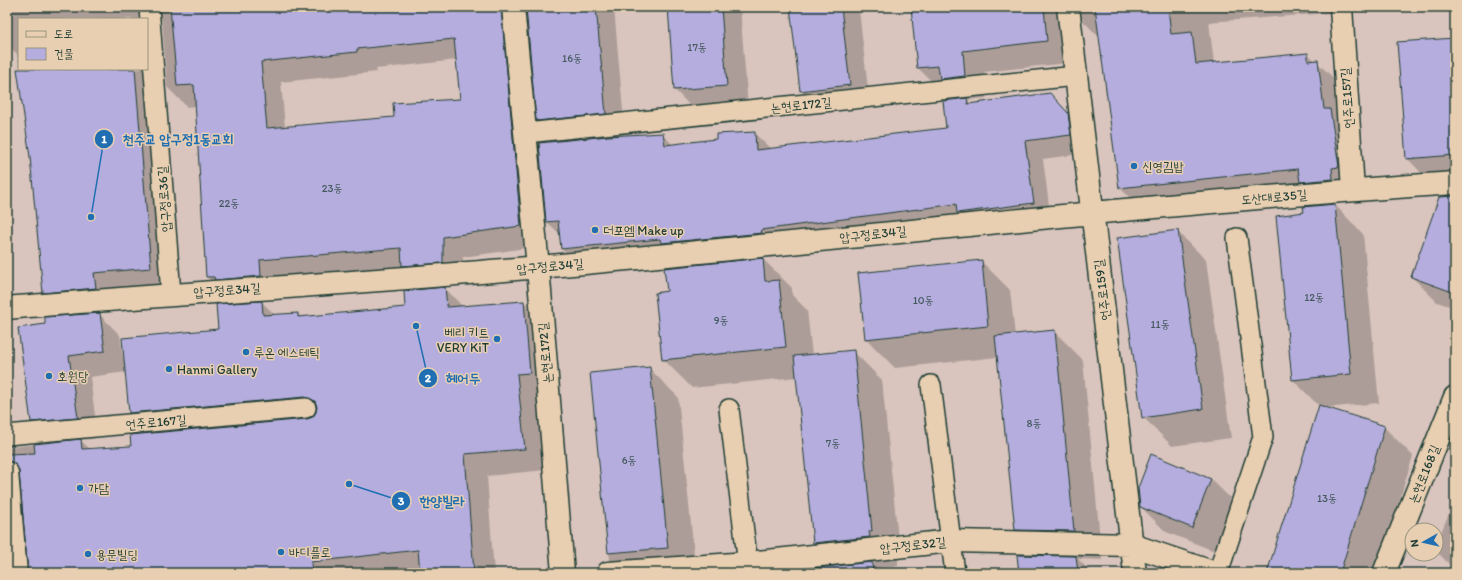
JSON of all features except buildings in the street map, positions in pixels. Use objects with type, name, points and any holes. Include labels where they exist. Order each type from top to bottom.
[{"type":"street","name":"논현로172길","points":[[513,7],[526,133],[564,573]]},
{"type":"street","name":"언주로159길","points":[[1068,7],[1135,573]]},
{"type":"street","name":"언주로157길","points":[[1341,7],[1353,190]]},
{"type":"street","name":"도산대로35길","points":[[1093,212],[1455,183]]},
{"type":"street","name":"압구정로34길","points":[[7,308],[171,294],[538,267],[1093,212]]},
{"type":"street","name":"논현로168길","points":[[1384,573],[1455,397]]},
{"type":"street","points":[[7,473],[16,573]]},
{"type":"street","name":"압구정로32길","points":[[608,573],[748,568],[951,541],[1132,545],[1215,573]]},
{"type":"lane","name":"압구정로36길","points":[[149,7],[171,294]]},
{"type":"lane","name":"논현로172길","points":[[526,133],[1076,76]]},
{"type":"lane","points":[[1218,573],[1263,437],[1238,238]]},
{"type":"lane","points":[[931,385],[955,573]]},
{"type":"lane","name":"언주로167길","points":[[7,435],[306,408]]},
{"type":"lane","points":[[729,409],[748,568]]},
{"type":"place","name":"신영김밥","points":[[1134,166]]},
{"type":"place","name":"천주교 압구정1동교회","points":[[91,217]]},
{"type":"place","name":"더포엠 Make up","points":[[595,230]]},
{"type":"place","name":"헤어두","points":[[416,326]]},
{"type":"place","name":"베리 키트 VERY KiT","points":[[497,339]]},
{"type":"place","name":"루온 에스테틱","points":[[246,352]]},
{"type":"place","name":"Hanmi Gallery","points":[[169,369]]},
{"type":"place","name":"호원당","points":[[49,376]]},
{"type":"place","name":"한양빌라","points":[[349,484]]},
{"type":"place","name":"가담","points":[[80,488]]},
{"type":"place","name":"바디플로","points":[[281,552]]},
{"type":"place","name":"용문빌딩","points":[[88,554]]}]
